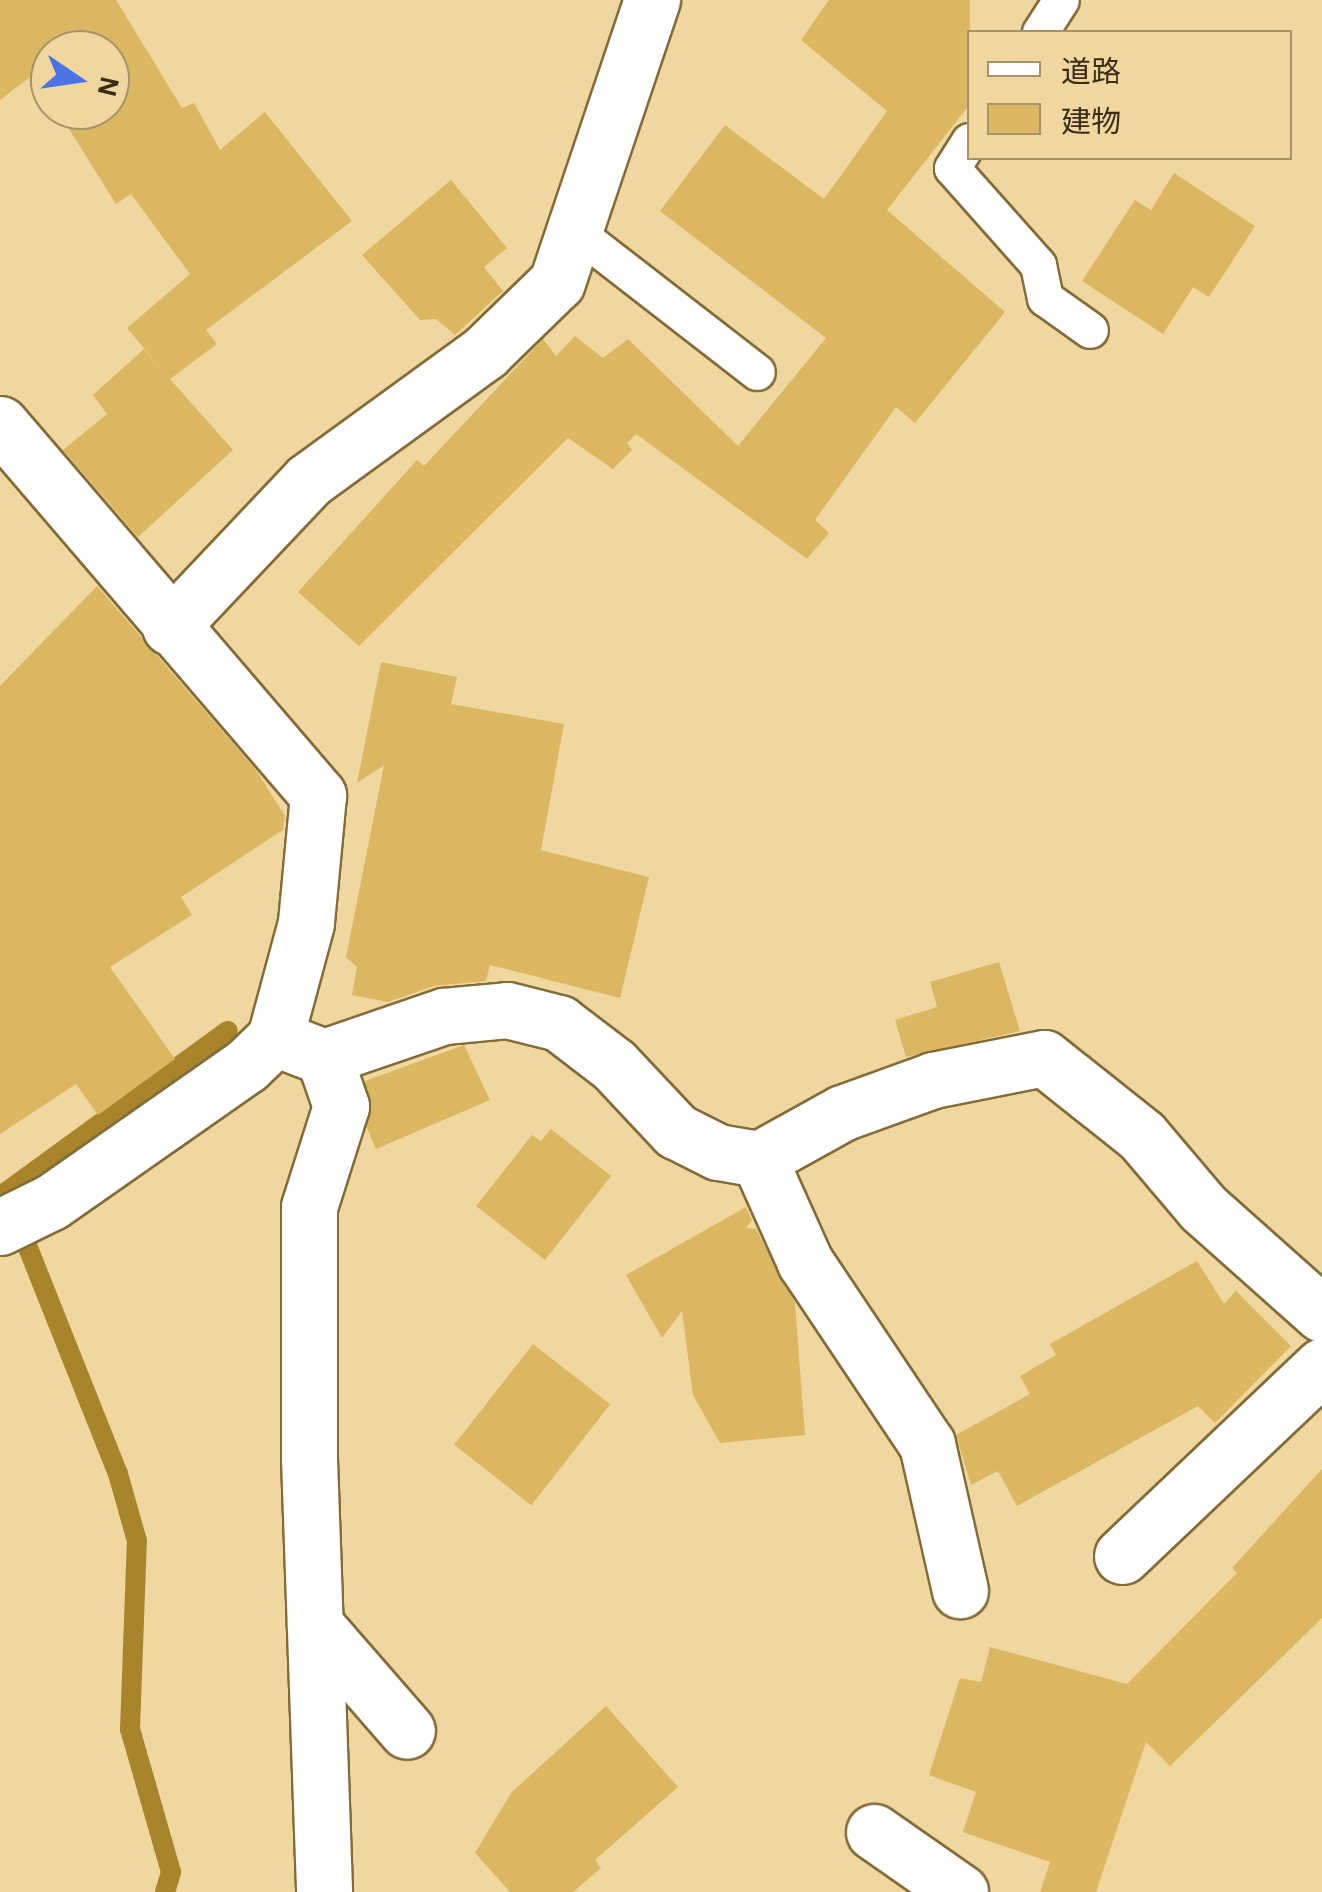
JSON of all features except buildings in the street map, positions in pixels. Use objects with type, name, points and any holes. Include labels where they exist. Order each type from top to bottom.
[{"type":"street","points":[[170,626],[309,480],[485,352],[558,282],[652,0]]},
{"type":"street","points":[[0,424],[318,794],[299,1048],[342,1106],[309,1207],[315,1626],[324,1892]]},
{"type":"street","points":[[0,1227],[52,1202],[247,1065],[299,1048],[444,1016],[507,1010],[558,1023],[614,1064],[676,1131],[718,1152],[759,1159],[842,1113],[933,1080],[1044,1058],[1142,1136],[1203,1208],[1316,1295]]},
{"type":"street","points":[[759,1159],[805,1262],[928,1444],[960,1590]]},
{"type":"street","points":[[1122,1556],[1322,1366]]},
{"type":"street","points":[[315,1626],[407,1731]]},
{"type":"street","points":[[874,1832],[960,1892]]},
{"type":"lane","points":[[1041,30],[1062,0]]},
{"type":"lane","points":[[967,146],[952,168],[1038,265],[1045,298],[1090,330]]},
{"type":"lane","points":[[575,231],[757,372]]},
{"type":"waterway","points":[[165,1892],[171,1872],[130,1729],[137,1541],[118,1474],[6,1192],[228,1031]]}]
